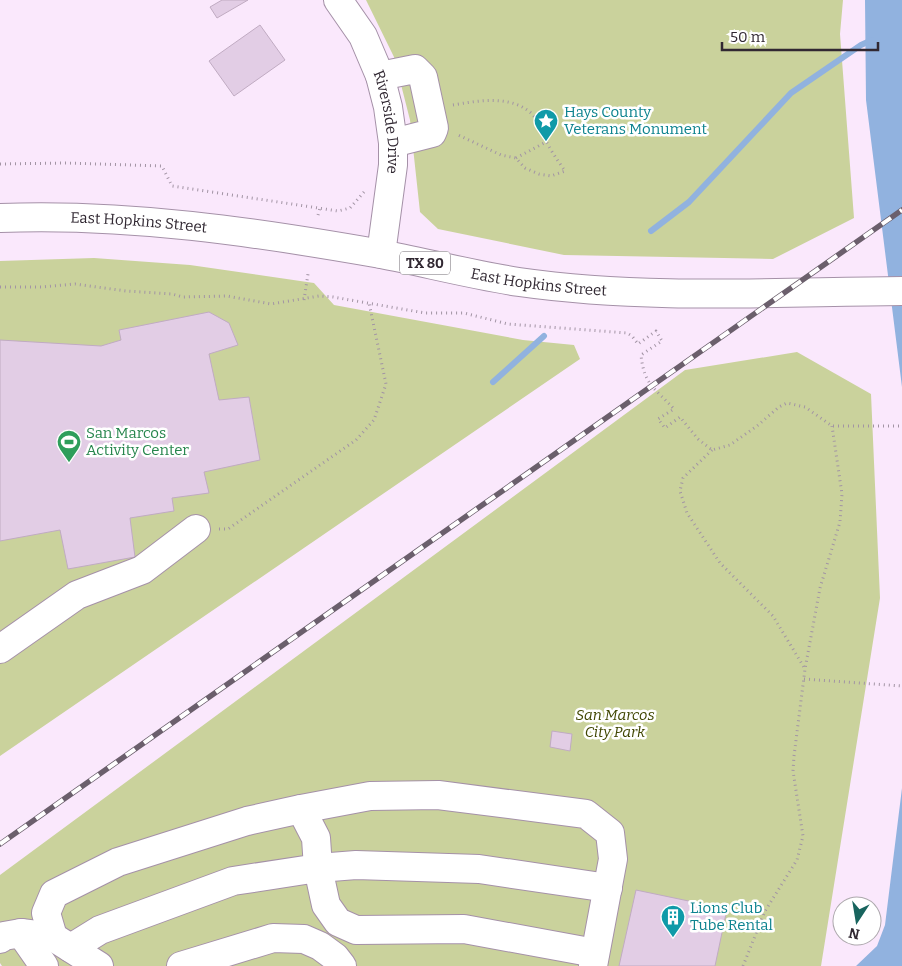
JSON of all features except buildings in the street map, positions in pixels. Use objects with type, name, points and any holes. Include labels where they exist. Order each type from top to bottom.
[{"type":"main road","name":"Riverside Drive","points":[[338,0],[363,36],[380,76],[388,108],[393,143],[390,190],[381,254]]},
{"type":"main road","points":[[380,76],[414,70],[424,77],[432,119],[432,133],[393,143]]},
{"type":"main road","name":"East Hopkins Street","points":[[0,218],[65,217],[182,225],[381,254],[519,282],[642,293],[902,291]]},
{"type":"main road","points":[[0,649],[77,595],[142,570],[196,529]]},
{"type":"main road","points":[[99,966],[62,942],[46,913],[54,894],[118,862],[248,821],[301,809],[370,796],[438,795],[586,814],[610,833],[613,859],[594,959],[464,929],[356,930],[338,922],[326,905],[318,868],[316,838],[301,809]]},
{"type":"main road","points":[[9,936],[62,942],[233,881],[318,868],[356,865],[479,869],[608,888]]},
{"type":"main road","points":[[9,936],[44,966]]},
{"type":"main road","points":[[181,966],[273,938],[304,939],[320,946],[335,957],[342,966]]},
{"type":"path","points":[[486,100],[519,106],[532,114],[546,142],[565,171],[552,176],[539,174],[525,168],[516,158],[501,155],[450,131],[432,119],[486,100]]},
{"type":"path","points":[[516,158],[546,142]]},
{"type":"path","points":[[0,164],[66,162],[162,166],[172,186],[338,210],[350,208],[363,192],[390,190]]},
{"type":"path","points":[[318,215],[320,208]]},
{"type":"path","points":[[304,300],[308,274]]},
{"type":"path","points":[[0,287],[41,287],[74,284],[126,291],[172,294],[183,297],[228,296],[270,304],[304,300],[319,296],[333,297],[425,313],[464,313],[508,324],[627,333],[638,344],[656,332],[662,341],[641,355],[642,366],[651,387],[674,409],[658,419],[665,428],[680,417],[698,439],[712,450]]},
{"type":"path","points":[[196,529],[228,529],[356,440],[374,420],[386,384],[369,304]]},
{"type":"path","points":[[805,669],[772,616],[720,564],[687,513],[680,491],[683,478],[712,450],[730,445],[788,403],[805,407],[832,426],[902,426]]},
{"type":"path","points":[[743,966],[765,911],[797,860],[803,836],[793,771],[794,756],[805,669],[820,588],[840,522],[842,494],[832,426]]},
{"type":"path","points":[[804,679],[902,686]]},
{"type":"green space","points":[[366,0],[843,0],[840,34],[854,218],[773,259],[564,255],[438,229],[420,212],[410,120],[394,57]]},
{"type":"green space","points":[[94,258],[190,265],[314,283],[334,305],[523,340],[574,345],[580,359],[0,756],[0,261]]},
{"type":"green space","name":"San Marcos City Park","points":[[797,352],[871,394],[880,598],[821,966],[2,966],[0,963],[0,875],[685,370]]},
{"type":"water","points":[[865,0],[902,0],[902,387],[866,100]]},
{"type":"water","points":[[902,788],[902,966],[856,966],[877,946],[882,946],[882,933],[885,925]]},
{"type":"waterway","points":[[651,231],[689,202],[791,93],[861,45],[872,40]]},
{"type":"waterway","points":[[493,382],[544,336]]},
{"type":"railway","points":[[0,844],[902,210]]},
{"type":"place","name":"Hays County Veterans Monument","points":[[546,142]]},
{"type":"place","name":"San Marcos Activity Center","points":[[69,463]]},
{"type":"place","name":"Lions Club Tube Rental","points":[[673,938]]}]
